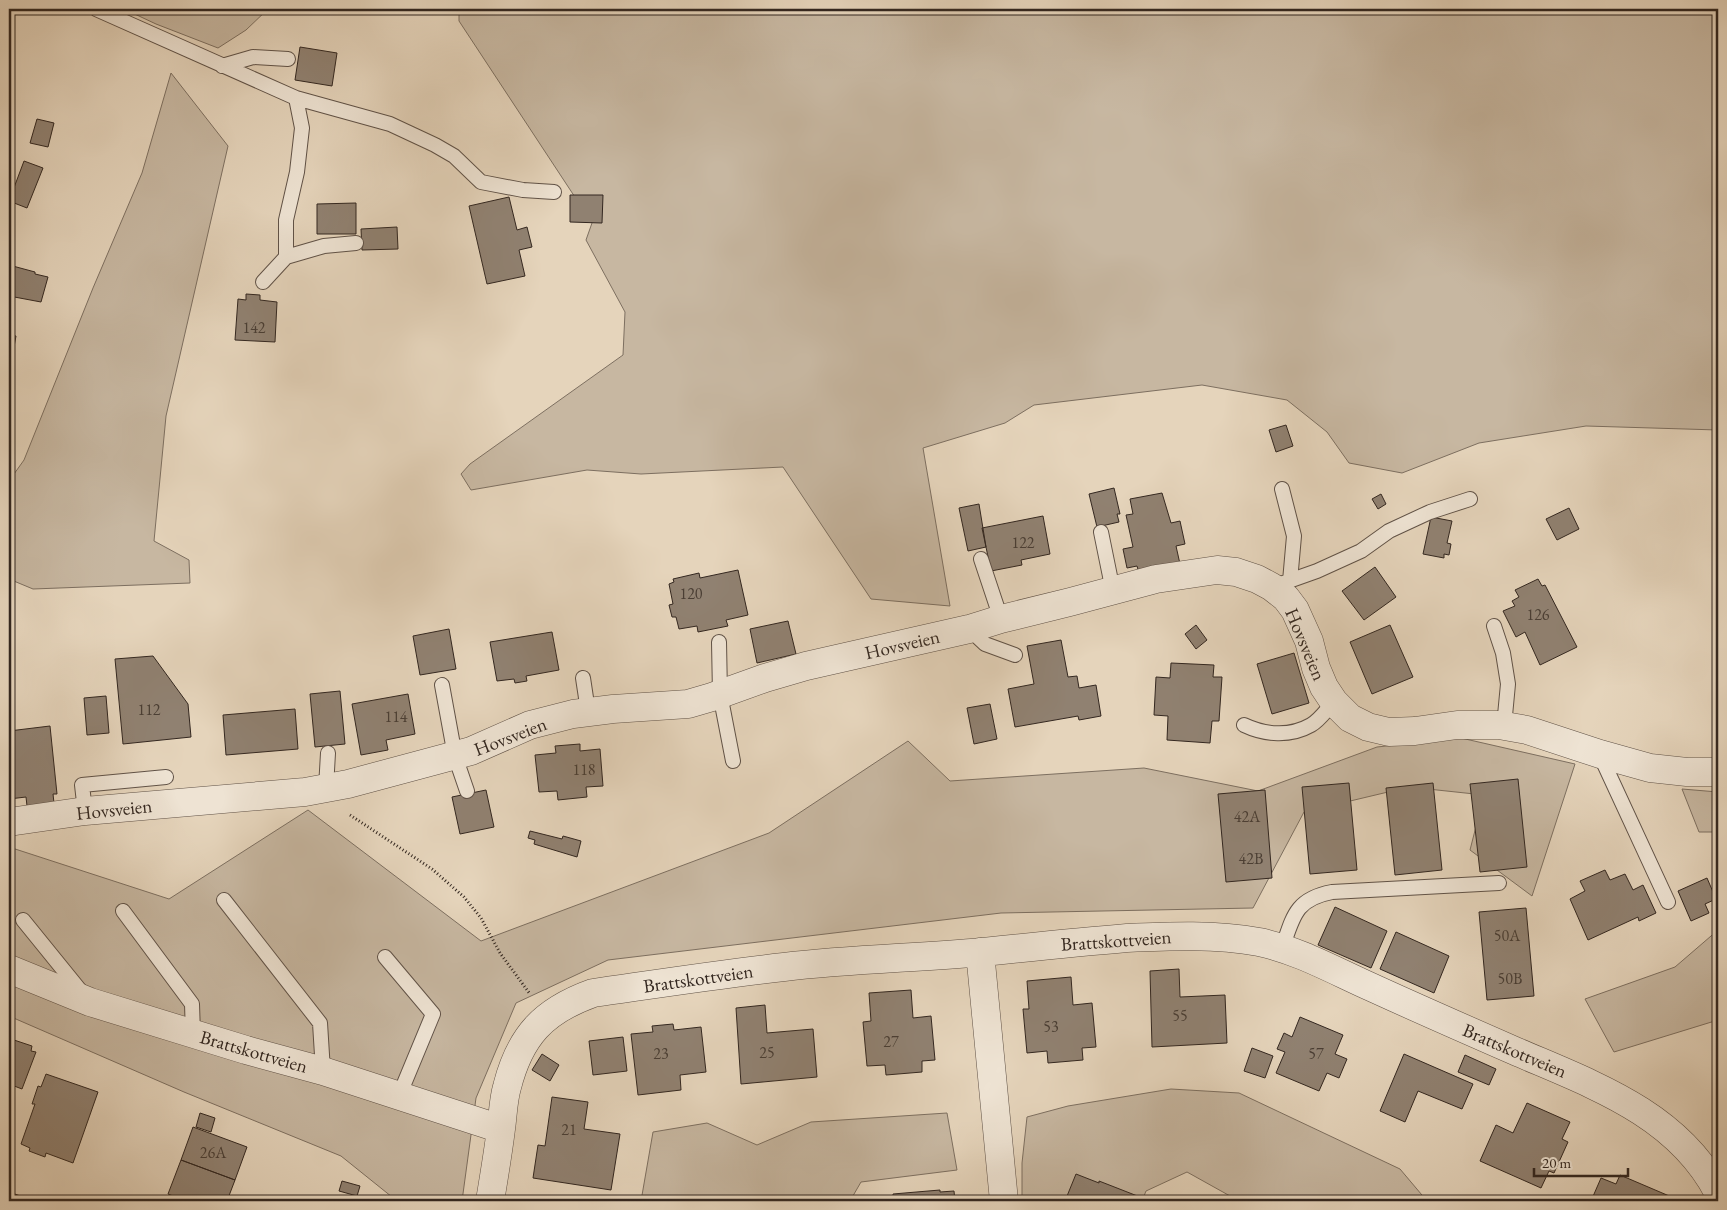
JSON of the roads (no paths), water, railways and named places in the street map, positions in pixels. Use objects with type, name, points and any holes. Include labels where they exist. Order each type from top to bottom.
[{"type":"street","name":"Hovsveien","points":[[9,822],[86,811],[316,790],[384,776],[471,752],[530,725],[588,712],[688,704],[806,666],[969,629],[1001,618],[1156,579],[1217,570],[1236,572],[1281,584],[1286,598],[1295,610],[1309,641],[1316,668],[1324,687],[1334,702],[1350,718],[1368,727],[1388,732],[1415,731],[1457,724],[1504,726],[1527,730],[1650,768],[1687,772],[1718,772]]},
{"type":"street","name":"Brattskottveien","points":[[490,1201],[502,1129],[506,1089],[514,1064],[526,1039],[549,1014],[566,1003],[593,993],[784,967],[1178,935],[1260,942],[1310,959],[1591,1083],[1646,1114],[1672,1133],[1694,1156],[1718,1192]]},
{"type":"street","points":[[980,952],[1004,1201]]},
{"type":"street","name":"Brattskottveien","points":[[9,969],[90,1002],[323,1071],[502,1129]]},
{"type":"lane","points":[[96,9],[296,98],[390,124],[435,144],[454,156],[481,182],[523,190],[554,192]]},
{"type":"lane","points":[[222,66],[253,57],[288,59]]},
{"type":"lane","points":[[286,257],[286,220],[296,172],[302,128],[296,98]]},
{"type":"lane","points":[[263,282],[286,257],[324,246],[356,243]]},
{"type":"lane","points":[[1281,584],[1294,536],[1282,489]]},
{"type":"lane","points":[[1281,584],[1317,571],[1361,551],[1390,531],[1430,512],[1470,499]]},
{"type":"lane","points":[[1100,532],[1113,591]]},
{"type":"lane","points":[[981,559],[1001,618]]},
{"type":"lane","points":[[1494,626],[1503,654],[1508,684],[1504,726]]},
{"type":"lane","points":[[969,629],[985,644],[1015,655]]},
{"type":"lane","points":[[719,642],[720,694],[733,761]]},
{"type":"lane","points":[[583,678],[588,712]]},
{"type":"lane","points":[[442,685],[455,756],[466,791]]},
{"type":"lane","points":[[1244,726],[1256,731],[1288,734],[1312,724],[1334,702]]},
{"type":"lane","points":[[316,790],[328,753]]},
{"type":"lane","points":[[1600,754],[1668,902]]},
{"type":"lane","points":[[86,811],[82,785],[166,777]]},
{"type":"lane","points":[[1282,949],[1298,908],[1319,895],[1332,892],[1499,883]]},
{"type":"lane","points":[[224,900],[320,1023],[323,1071]]},
{"type":"lane","points":[[123,911],[192,1004],[193,1034]]},
{"type":"lane","points":[[23,920],[90,1002]]},
{"type":"lane","points":[[385,957],[433,1014],[399,1096]]}]
